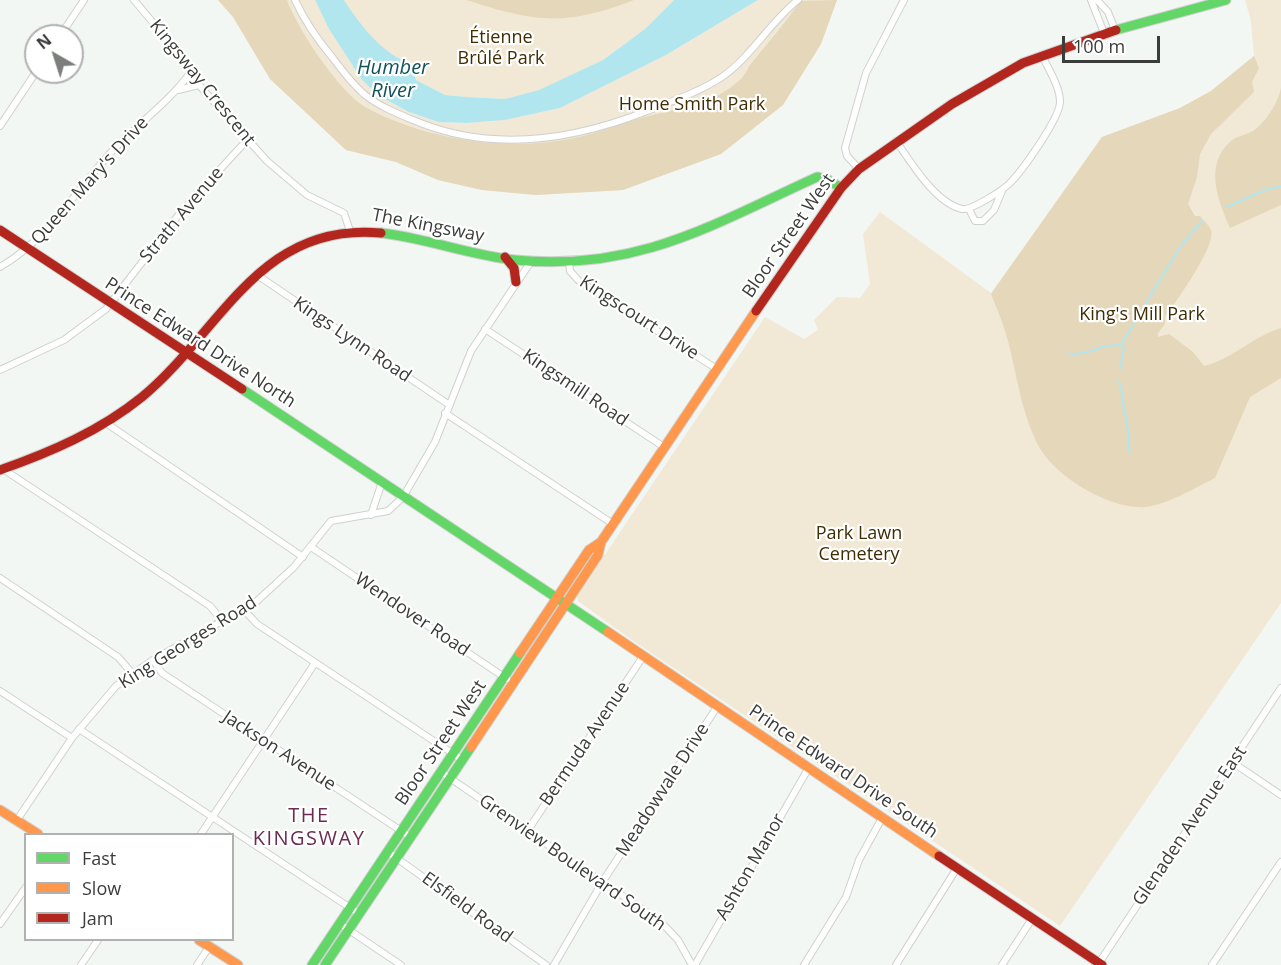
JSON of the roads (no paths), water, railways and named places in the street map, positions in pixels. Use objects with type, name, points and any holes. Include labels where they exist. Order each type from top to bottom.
[{"type":"street","points":[[68,24],[84,0]]},
{"type":"street","name":"Kingsway Crescent","points":[[134,0],[170,43],[199,85],[247,140],[307,195],[344,213],[350,231]]},
{"type":"street","points":[[296,0],[314,36],[355,86],[374,101],[415,121],[449,133],[508,140],[550,138],[596,128],[688,95],[722,77],[742,61],[777,18],[798,0]]},
{"type":"street","points":[[859,169],[847,156],[846,146],[867,73],[904,0]]},
{"type":"street","points":[[1091,0],[1104,33]]},
{"type":"street","points":[[1096,0],[1104,6],[1115,30]]},
{"type":"street","name":"Bloor Street West","points":[[325,965],[354,910],[391,854],[509,680],[566,604],[598,555],[601,543],[613,524],[841,188],[859,169],[896,141],[989,81],[1042,55],[1104,33],[1224,1]]},
{"type":"street","points":[[896,141],[933,191],[962,209],[969,209],[1002,190],[1012,181],[1058,110],[1058,90],[1042,55]]},
{"type":"street","name":"Queen Mary's Drive","points":[[0,267],[28,249],[113,150],[177,90],[190,73]]},
{"type":"street","points":[[0,126],[28,84]]},
{"type":"street","points":[[177,90],[199,85]]},
{"type":"street","name":"Strath Avenue","points":[[0,370],[63,340],[111,304],[180,213],[247,140]]},
{"type":"street","name":"The Kingsway","points":[[1,469],[106,423],[152,388],[186,352],[228,300],[257,275],[295,249],[324,237],[350,231],[375,231],[459,250],[532,260],[568,262],[651,250],[682,242],[817,177],[827,179],[841,188]]},
{"type":"street","points":[[969,209],[975,221],[983,221],[994,210],[1002,190]]},
{"type":"street","name":"Prince Edward Drive North","points":[[0,230],[566,604]]},
{"type":"street","points":[[505,257],[514,268],[516,282]]},
{"type":"street","name":"King Georges Road","points":[[17,820],[79,729],[110,692],[132,673],[244,610],[274,587],[303,557],[331,521],[388,511],[403,496],[435,442],[448,404],[471,351],[532,260]]},
{"type":"street","name":"Kingscourt Drive","points":[[568,262],[570,271],[579,281],[717,369]]},
{"type":"street","name":"Kings Lynn Road","points":[[257,275],[448,404]]},
{"type":"street","name":"Kingsmill Road","points":[[485,329],[664,447]]},
{"type":"street","points":[[445,413],[613,524]]},
{"type":"street","points":[[106,423],[303,557]]},
{"type":"street","points":[[1,469],[210,606],[223,622]]},
{"type":"street","points":[[371,515],[382,482]]},
{"type":"street","name":"Bloor Street West","points":[[509,680],[557,598],[590,550],[601,543]]},
{"type":"street","name":"Wendover Road","points":[[311,547],[509,680]]},
{"type":"street","points":[[0,578],[118,657],[132,673]]},
{"type":"street","name":"Prince Edward Drive South","points":[[566,604],[642,658],[1100,964]]},
{"type":"street","points":[[244,610],[258,624],[457,756]]},
{"type":"street","name":"Bermuda Avenue","points":[[528,830],[642,658]]},
{"type":"street","name":"Jackson Avenue","points":[[153,660],[162,673],[405,833]]},
{"type":"street","points":[[202,833],[315,663]]},
{"type":"street","name":"Glenaden Avenue East","points":[[1100,964],[1281,688]]},
{"type":"street","points":[[0,691],[72,738]]},
{"type":"street","name":"Meadowvale Drive","points":[[554,965],[603,881],[717,707]]},
{"type":"street","points":[[79,729],[354,910]]},
{"type":"street","points":[[1232,762],[1281,795]]},
{"type":"street","name":"Ashton Manor","points":[[693,965],[808,769]]},
{"type":"street","name":"Grenview Boulevard South","points":[[445,775],[668,927],[693,965]]},
{"type":"street","points":[[0,810],[36,833]]},
{"type":"street","points":[[804,965],[846,897],[859,860],[882,818]]},
{"type":"street","name":"Elsfield Road","points":[[391,854],[546,965]]},
{"type":"street","points":[[1212,965],[1281,862]]},
{"type":"street","points":[[896,965],[957,868]]},
{"type":"street","points":[[0,924],[24,890]]},
{"type":"street","points":[[1002,965],[1032,919]]},
{"type":"street","points":[[344,927],[401,965]]},
{"type":"street","name":"Bloor Street West","points":[[312,965],[344,927]]},
{"type":"street","points":[[81,965],[97,941]]},
{"type":"street","points":[[202,941],[238,965]]},
{"type":"street","points":[[197,965],[209,946]]},
{"type":"water","name":"Humber River","points":[[315,0],[344,0],[356,18],[381,45],[390,53],[410,63],[416,80],[445,95],[505,99],[539,90],[603,60],[645,29],[674,0],[758,0],[666,55],[560,108],[505,120],[467,123],[438,122],[409,112],[379,96],[362,80],[329,29]]},
{"type":"waterway","points":[[1227,207],[1265,190],[1281,186]]},
{"type":"waterway","points":[[1069,355],[1092,351],[1104,346],[1121,345],[1180,247],[1202,221]]},
{"type":"waterway","points":[[1120,369],[1124,348],[1121,345]]},
{"type":"waterway","points":[[1119,381],[1128,429],[1129,452]]},
{"type":"district","name":"THE KINGSWAY","points":[[309,828]]},
{"type":"park label","name":"Étienne Brûlé Park","points":[[501,48]]},
{"type":"park label","name":"Home Smith Park","points":[[692,105]]},
{"type":"park label","name":"King's Mill Park","points":[[1142,315]]},
{"type":"park label","name":"Park Lawn Cemetery","points":[[859,544]]}]
